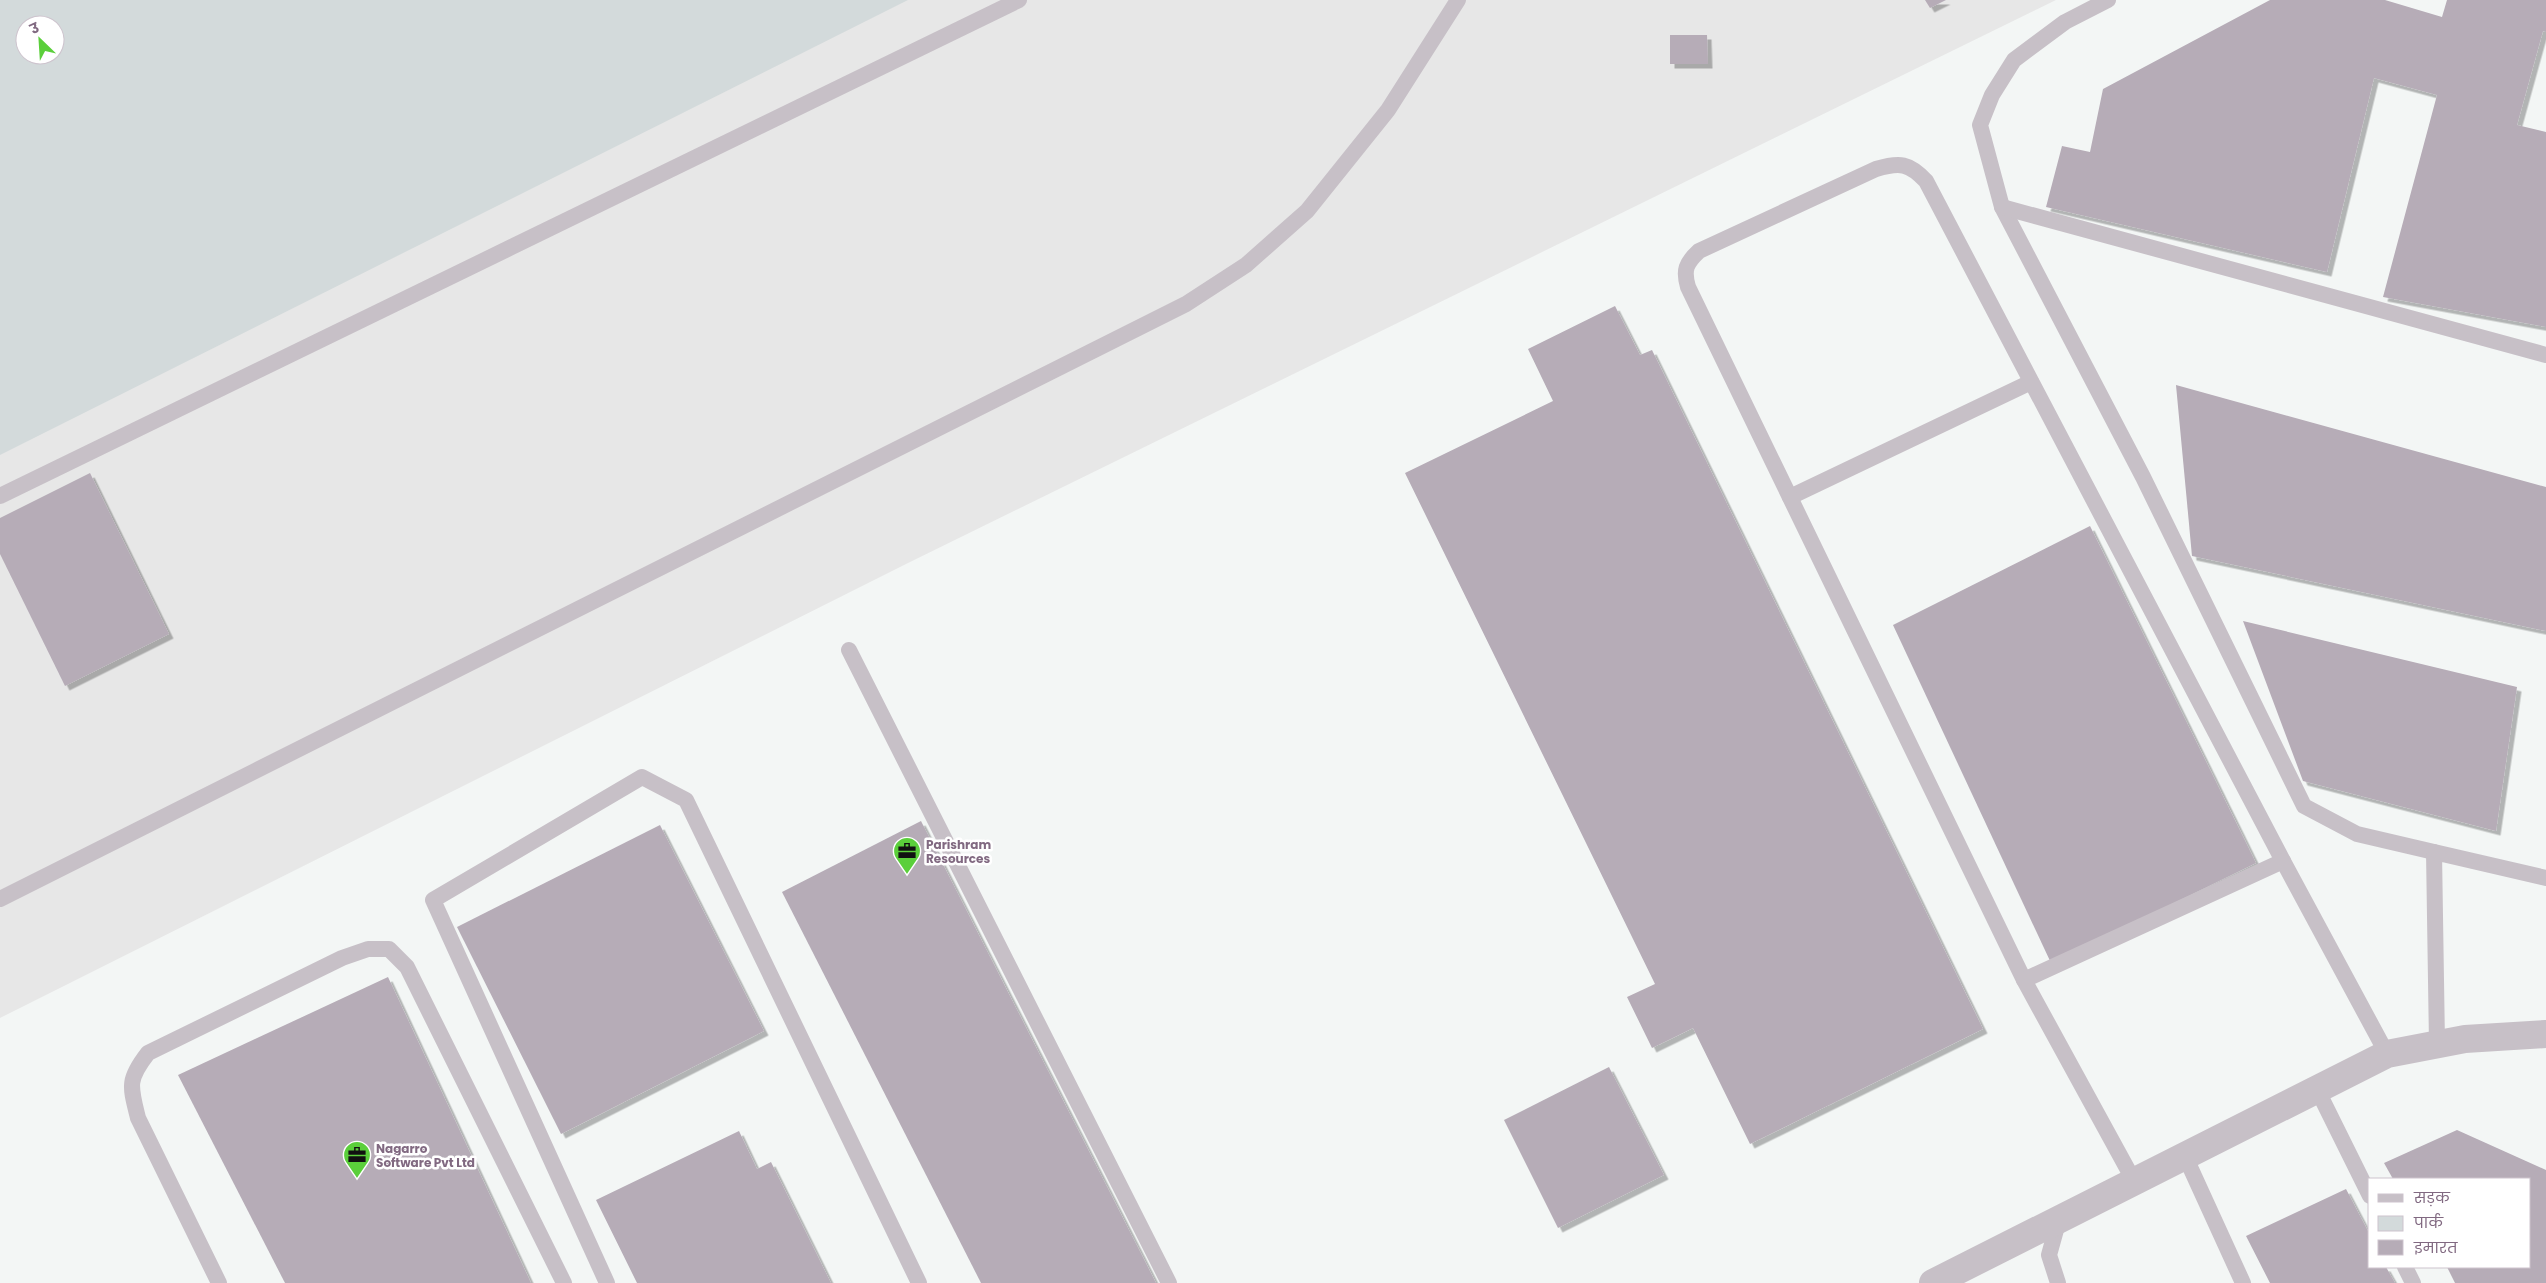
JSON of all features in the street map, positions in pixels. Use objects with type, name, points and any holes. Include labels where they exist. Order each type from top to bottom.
[{"type":"street","points":[[1932,1283],[2387,1054],[2465,1039],[2546,1034]]},
{"type":"lane","points":[[0,496],[1019,0]]},
{"type":"lane","points":[[0,899],[1186,304],[1246,265],[1307,211],[1388,110],[1458,0]]},
{"type":"lane","points":[[2108,0],[2065,22],[2014,60],[1992,95],[1980,125],[2002,207],[2142,477],[2304,806],[2357,834],[2546,878]]},
{"type":"lane","points":[[2134,1181],[2024,980],[1688,287],[1684,274],[1688,262],[1699,251],[1876,169],[1895,163],[1915,169],[1926,181],[2283,861],[2387,1054]]},
{"type":"lane","points":[[2002,207],[2546,355]]},
{"type":"lane","points":[[1790,497],[2031,382]]},
{"type":"lane","points":[[849,650],[1169,1283]]},
{"type":"lane","points":[[607,1283],[433,900],[642,777],[686,800],[919,1283]]},
{"type":"lane","points":[[2434,852],[2437,1044]]},
{"type":"lane","points":[[2024,980],[2283,861]]},
{"type":"lane","points":[[219,1283],[138,1118],[131,1088],[134,1070],[148,1052],[342,958],[368,949],[389,949],[407,967],[564,1283]]},
{"type":"lane","points":[[2317,1089],[2368,1192]]},
{"type":"lane","points":[[2185,1156],[2243,1283]]},
{"type":"lane","points":[[2058,1283],[2049,1255],[2059,1219]]},
{"type":"lane","points":[[2406,1268],[2413,1283]]},
{"type":"shaded area","points":[[0,0],[2056,0],[906,564],[0,1018]]},
{"type":"green space","points":[[0,0],[908,0],[0,455]]},
{"type":"building","points":[[1925,0],[1946,0],[1930,8]]},
{"type":"building","points":[[2270,0],[2385,0],[2442,17],[2447,0],[2546,0],[2546,32],[2543,31],[2517,125],[2546,132],[2546,327],[2383,297],[2437,95],[2374,78],[2327,272],[2046,207],[2062,146],[2090,152],[2103,89]]},
{"type":"building","points":[[1670,35],[1707,35],[1708,64],[1670,64]]},
{"type":"building","points":[[1615,306],[1640,355],[1652,350],[1983,1029],[1750,1144],[1693,1028],[1652,1048],[1627,997],[1655,984],[1405,473],[1553,401],[1528,349]]},
{"type":"building","points":[[2176,385],[2546,487],[2546,631],[2192,556]]},
{"type":"building","points":[[90,473],[169,634],[65,686],[0,554],[0,518]]},
{"type":"building","points":[[2090,526],[2256,863],[2051,963],[1893,625]]},
{"type":"building","points":[[2243,621],[2517,687],[2496,831],[2303,781]]},
{"type":"building","points":[[921,821],[1156,1283],[981,1283],[782,892]]},
{"type":"building","points":[[660,825],[764,1031],[561,1134],[457,927]]},
{"type":"building","name":"Nagarro Software Pvt Ltd","points":[[388,977],[531,1283],[285,1283],[178,1075]]},
{"type":"building","points":[[1609,1067],[1664,1175],[1558,1228],[1504,1120]]},
{"type":"building","points":[[2457,1130],[2546,1170],[2546,1283],[2455,1283],[2448,1268],[2531,1268],[2531,1178],[2392,1178],[2384,1163]]},
{"type":"building","points":[[739,1131],[757,1169],[771,1162],[831,1283],[637,1283],[596,1200]]},
{"type":"building","points":[[2346,1189],[2368,1231],[2368,1268],[2387,1268],[2395,1283],[2270,1283],[2246,1236]]},
{"type":"place","name":"Parishram Resources","points":[[907,875]]},
{"type":"place","name":"Nagarro Software Pvt Ltd","points":[[357,1179]]}]
